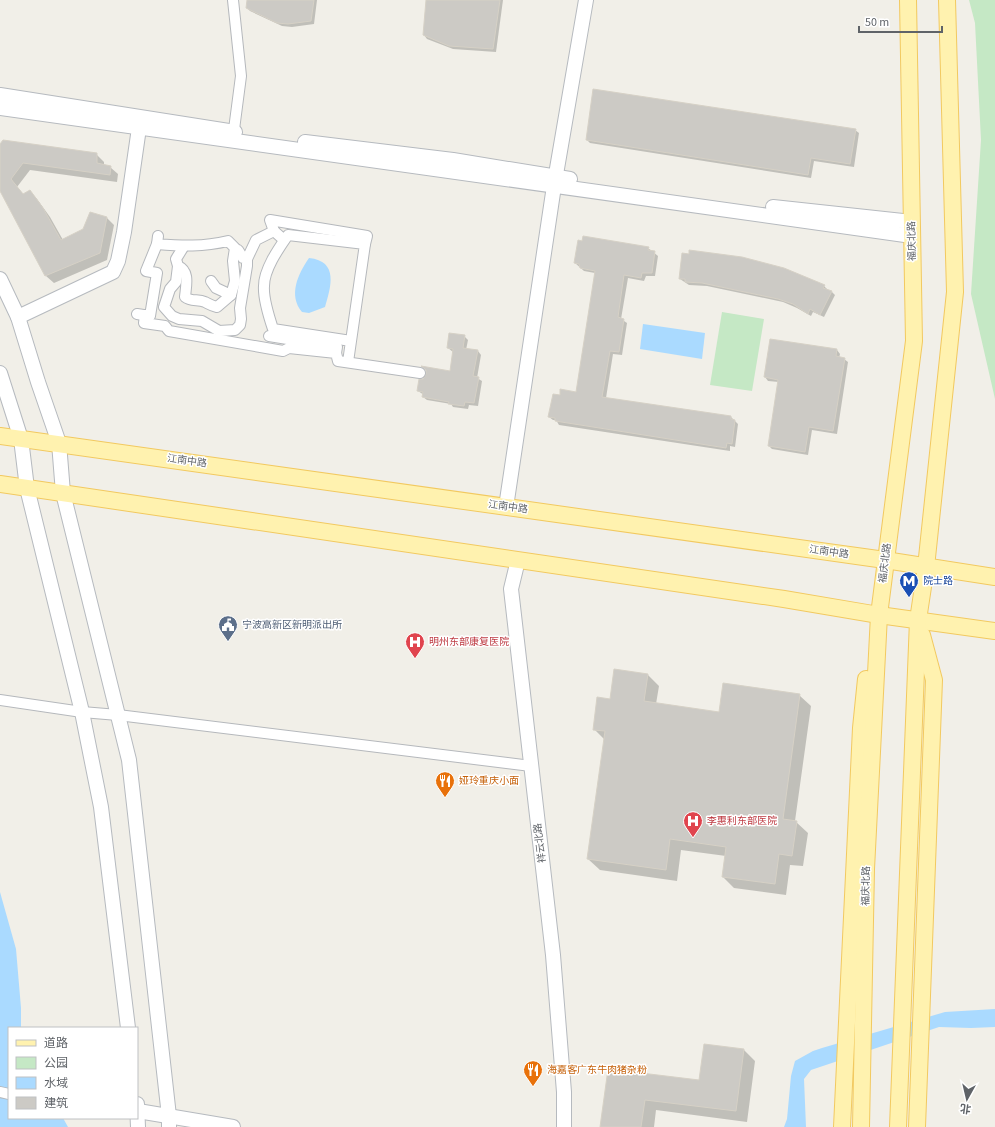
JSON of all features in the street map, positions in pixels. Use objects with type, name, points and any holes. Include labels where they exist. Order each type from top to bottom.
[{"type":"main road","name":"福庆北路","points":[[861,1127],[866,869],[879,615],[914,341],[908,0]]},
{"type":"main road","points":[[898,1127],[918,620],[926,567],[955,292],[947,0]]},
{"type":"main road","name":"江南中路","points":[[0,436],[885,560],[995,577]]},
{"type":"main road","points":[[0,484],[995,631]]},
{"type":"main road","points":[[842,1127],[860,728],[867,667],[879,615]]},
{"type":"main road","points":[[917,1127],[934,680],[918,620]]},
{"type":"street","points":[[233,0],[241,76],[233,136]]},
{"type":"street","points":[[506,507],[555,181],[586,0]]},
{"type":"street","points":[[0,95],[233,136],[912,229]]},
{"type":"street","points":[[0,108],[139,128],[233,136]]},
{"type":"street","points":[[18,317],[113,272],[118,262],[124,232],[139,128]]},
{"type":"street","points":[[284,240],[274,230],[270,220],[367,236],[348,362]]},
{"type":"street","points":[[184,246],[176,259],[178,266],[176,282],[170,289],[164,307],[172,316],[179,319],[202,320],[219,331],[225,332],[235,330],[242,319],[240,308],[247,259],[256,240],[274,230]]},
{"type":"street","points":[[351,341],[274,329],[269,316],[264,286],[266,273],[277,251],[288,235],[365,244]]},
{"type":"street","points":[[247,259],[243,258],[238,250],[235,250],[235,248],[228,241],[205,246],[184,246],[158,240],[146,271],[157,273],[150,316],[141,314],[144,323],[165,326],[169,331],[283,351],[289,348],[336,353]]},
{"type":"street","points":[[178,266],[183,268],[185,271],[185,297],[188,300],[204,302],[217,308],[231,295],[235,280],[233,261],[235,250]]},
{"type":"street","points":[[0,279],[18,317],[58,443],[63,493],[129,760],[169,1122]]},
{"type":"street","points":[[211,281],[216,288],[231,295]]},
{"type":"street","points":[[269,336],[337,347],[336,353],[338,361],[420,373]]},
{"type":"street","points":[[0,372],[21,439],[27,488],[82,712],[101,807],[128,1027]]},
{"type":"street","name":"祥云北路","points":[[518,560],[511,589],[553,954],[564,1092],[564,1127]]},
{"type":"street","points":[[0,700],[82,712],[118,715],[531,766]]},
{"type":"street","points":[[138,1108],[169,1122],[233,1127]]},
{"type":"green space","points":[[969,0],[995,0],[995,399],[971,294],[981,140],[975,23]]},
{"type":"green space","points":[[722,312],[764,319],[752,391],[710,385]]},
{"type":"water","points":[[309,258],[319,260],[325,264],[329,270],[330,283],[325,307],[309,313],[302,312],[298,305],[295,292],[298,278]]},
{"type":"water","points":[[643,324],[705,333],[702,359],[640,349]]},
{"type":"water","points":[[0,892],[16,949],[21,1008],[21,1027],[8,1027],[8,1119],[64,1119],[68,1127],[0,1127]]},
{"type":"water","points":[[995,1009],[995,1027],[939,1027],[811,1070],[804,1079],[806,1127],[784,1127],[787,1119],[791,1076],[795,1061],[813,1051],[822,1048],[945,1012]]},
{"type":"building","points":[[247,0],[314,0],[311,21],[288,24],[277,23],[246,8]]},
{"type":"building","points":[[426,0],[500,0],[493,49],[449,46],[423,35]]},
{"type":"building","points":[[593,89],[856,129],[850,164],[811,158],[808,175],[586,140]]},
{"type":"building","points":[[3,140],[97,153],[97,163],[111,166],[110,175],[23,163],[11,179],[23,194],[30,190],[43,208],[61,240],[83,229],[90,212],[107,217],[100,253],[45,276],[0,191],[0,144]]},
{"type":"building","points":[[583,236],[649,247],[648,250],[655,251],[652,273],[642,273],[641,278],[624,275],[618,317],[624,319],[619,352],[610,351],[602,397],[731,416],[731,419],[735,420],[732,444],[727,443],[726,448],[555,421],[555,418],[548,417],[553,394],[560,395],[560,389],[576,392],[595,271],[580,268],[579,264],[574,263],[578,240],[582,241]]},
{"type":"building","points":[[689,250],[742,257],[784,268],[825,285],[823,288],[832,291],[820,315],[810,309],[808,314],[793,304],[778,299],[702,283],[685,282],[685,279],[679,279],[682,253],[689,254]]},
{"type":"building","points":[[449,333],[465,335],[463,348],[478,350],[473,376],[479,377],[474,403],[465,402],[464,406],[448,404],[449,402],[422,397],[423,392],[417,391],[419,379],[423,379],[426,374],[426,370],[421,366],[450,371],[453,349],[447,348]]},
{"type":"building","points":[[770,339],[837,349],[836,356],[845,358],[833,431],[809,427],[805,452],[768,446],[778,380],[764,377]]},
{"type":"building","points":[[614,669],[648,674],[644,701],[719,712],[723,683],[800,694],[783,819],[797,821],[792,856],[779,854],[775,884],[722,877],[726,847],[670,839],[666,870],[587,859],[605,731],[593,730],[597,697],[610,699]]},
{"type":"building","points":[[704,1044],[744,1049],[736,1111],[645,1100],[641,1127],[600,1127],[608,1069],[699,1080]]},
{"type":"place","name":"院士路","points":[[909,598]]},
{"type":"place","name":"宁波高新区新明派出所","points":[[228,642]]},
{"type":"place","name":"明州东部康复医院","points":[[415,659]]},
{"type":"place","name":"娅玲重庆小面","points":[[445,798]]},
{"type":"place","name":"李惠利东部医院","points":[[693,838]]},
{"type":"place","name":"海嘉客广东牛肉猪杂粉","points":[[533,1087]]}]
